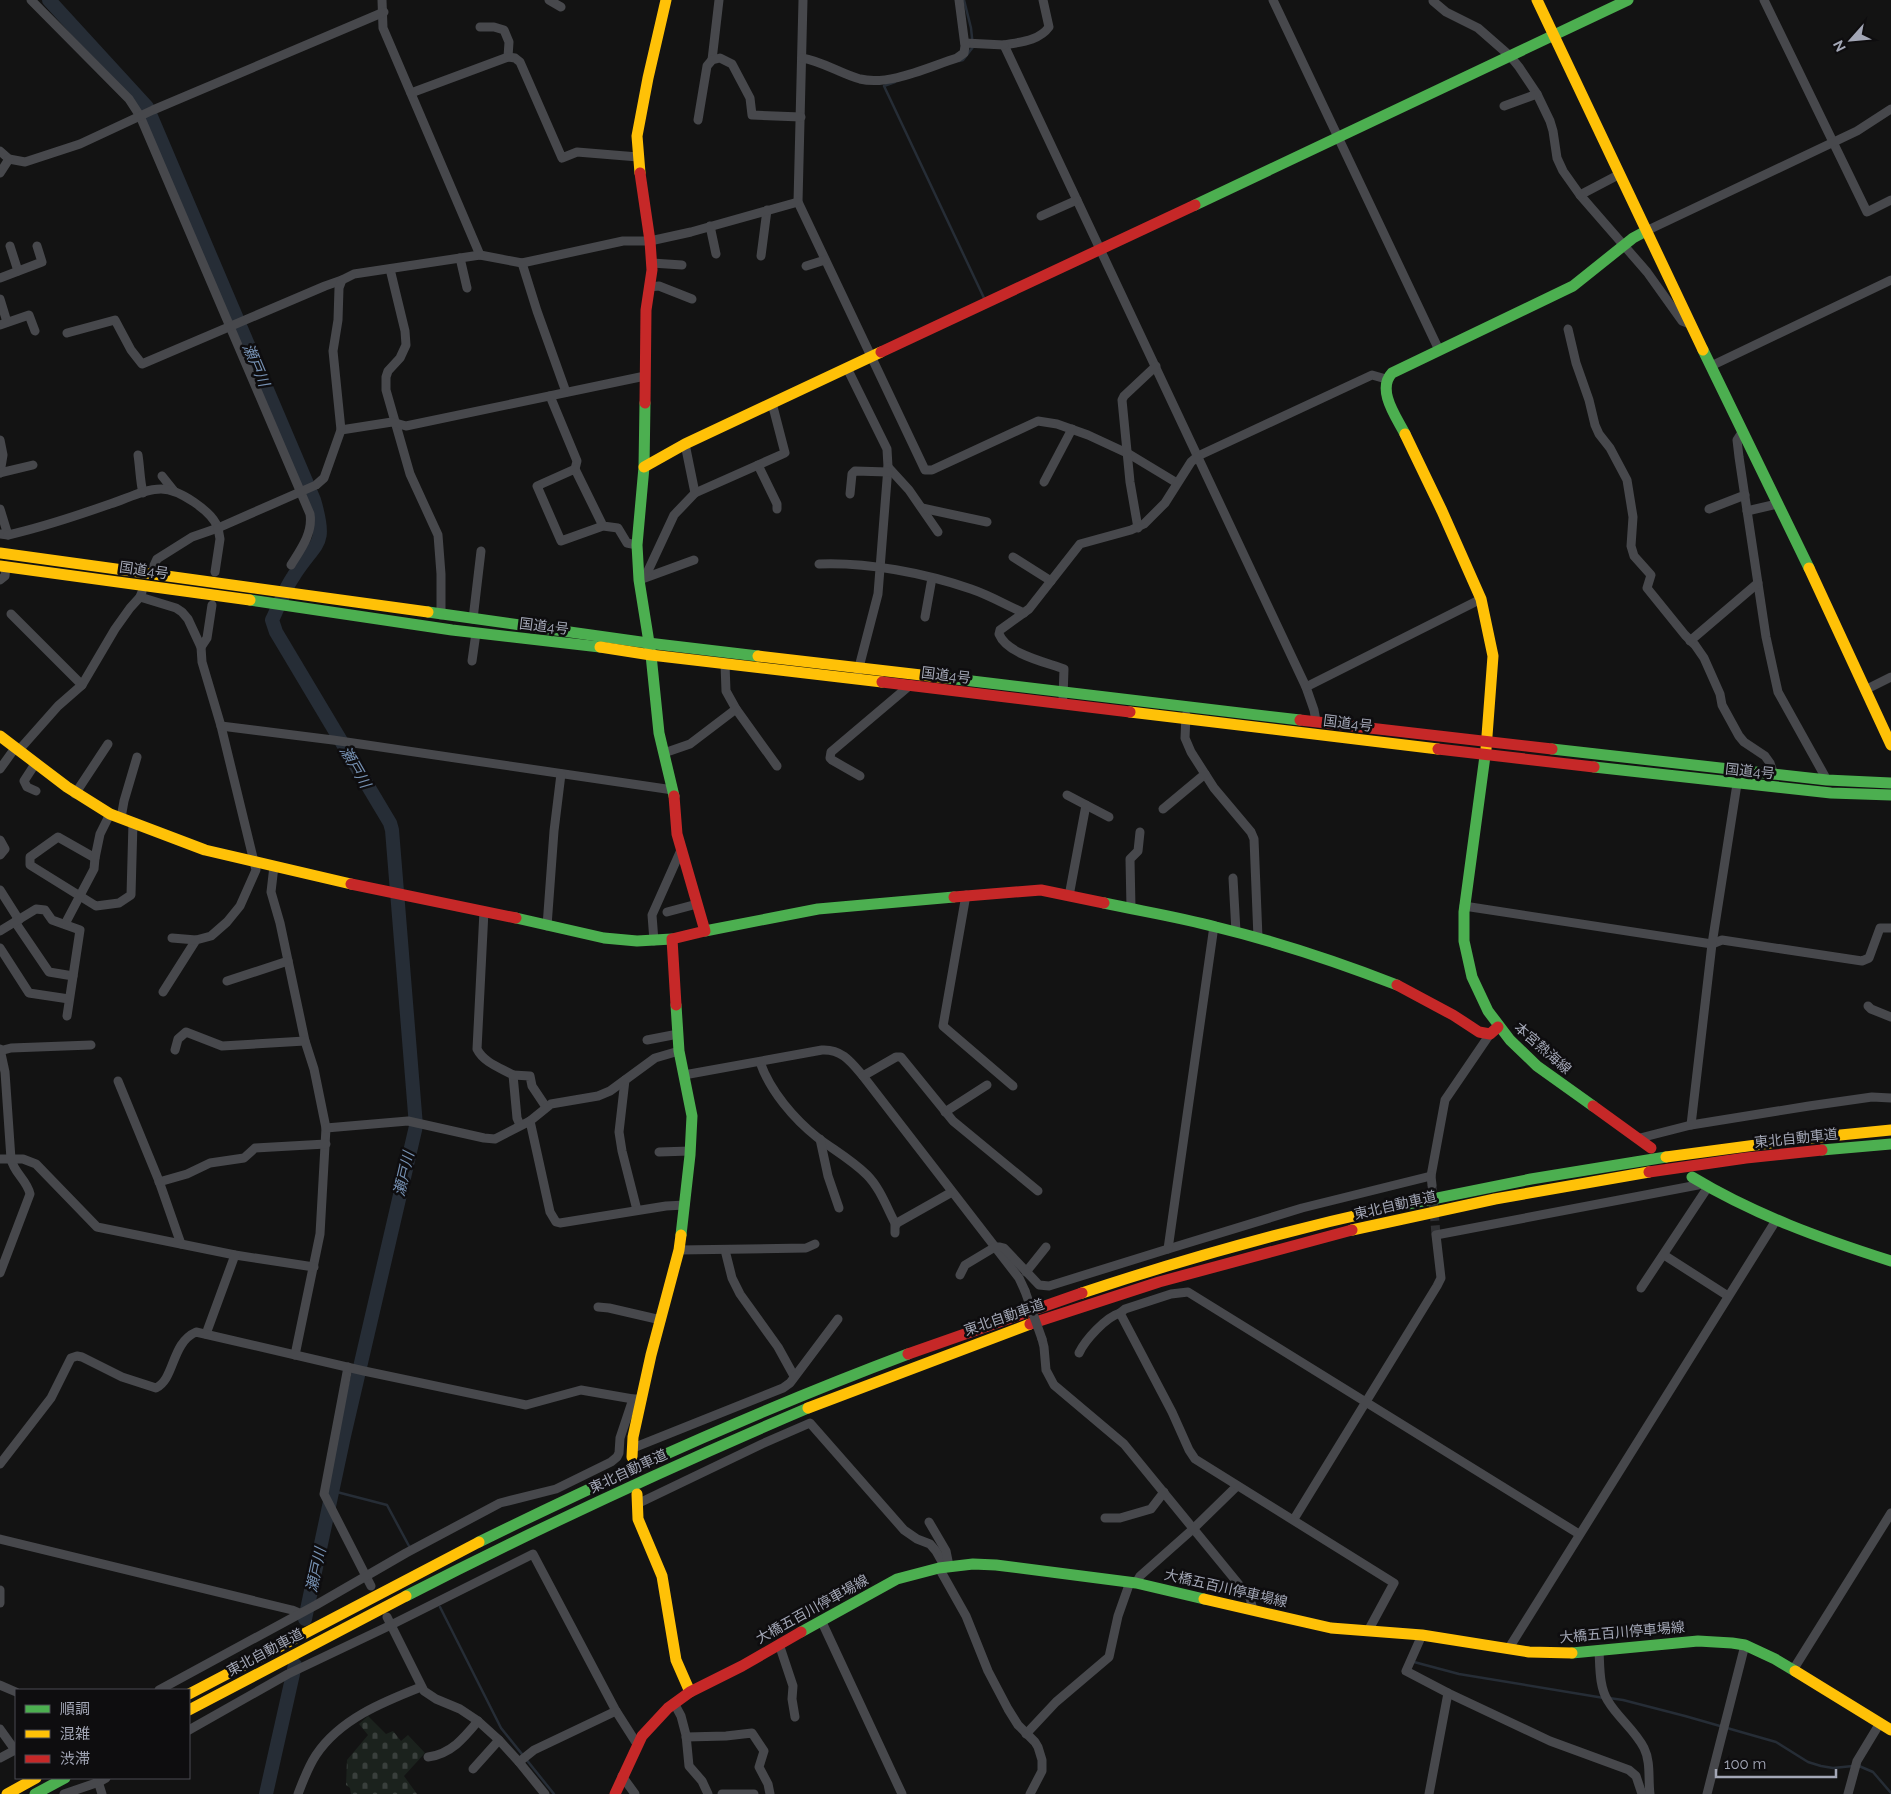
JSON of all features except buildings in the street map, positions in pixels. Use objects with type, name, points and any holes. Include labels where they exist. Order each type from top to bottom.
[{"type":"main road","points":[[666,0],[637,136],[652,263],[646,310],[644,467],[637,545],[659,733],[673,790],[674,814],[681,850],[705,931]]},
{"type":"main road","points":[[644,467],[685,444],[1101,250],[1628,0]]},
{"type":"main road","points":[[1539,1],[1646,231],[1743,431],[1891,746]]},
{"type":"main road","points":[[1386,379],[1396,370],[1573,286],[1622,246],[1646,231]]},
{"type":"main road","name":"本宮熱海線","points":[[1386,379],[1389,400],[1442,511],[1481,599],[1493,656],[1485,756],[1464,906],[1464,941],[1472,975],[1494,1030],[1537,1066],[1640,1138],[1651,1148]]},
{"type":"main road","name":"国道4号","points":[[0,553],[261,601],[301,601],[441,615],[648,643],[1774,775],[1891,783]]},
{"type":"main road","name":"国道4号","points":[[3,566],[261,589],[301,601],[476,633],[614,649],[651,656],[1185,720],[1352,738],[1485,756],[1737,784],[1831,793],[1891,795]]},
{"type":"main road","points":[[0,736],[75,794],[110,814],[205,850],[329,880],[621,941],[654,941],[818,909],[1041,890],[1214,926],[1258,938],[1351,967],[1404,988],[1453,1015],[1479,1032],[1494,1030]]},
{"type":"main road","points":[[633,1453],[637,1399],[661,1320],[679,1250],[690,1151],[692,1116],[679,1051],[672,938]]},
{"type":"main road","points":[[1784,1140],[1891,1123]]},
{"type":"main road","name":"東北自動車道","points":[[190,1693],[362,1603],[569,1498],[820,1388],[1031,1309],[1172,1263],[1445,1195],[1604,1165],[1784,1140],[1891,1130]]},
{"type":"main road","name":"東北自動車道","points":[[190,1709],[361,1618],[488,1554],[661,1472],[842,1394],[1020,1328],[1113,1296],[1366,1226],[1457,1206],[1683,1167],[1786,1154],[1891,1144]]},
{"type":"main road","points":[[1786,1154],[1891,1151]]},
{"type":"main road","points":[[1692,1177],[1751,1211],[1775,1222],[1891,1261]]},
{"type":"main road","points":[[637,1499],[638,1519],[642,1532],[662,1576],[676,1660],[690,1692]]},
{"type":"main road","name":"大橋五百川停車場線","points":[[615,1794],[637,1744],[650,1726],[674,1703],[690,1692],[897,1579],[944,1567],[972,1564],[996,1565],[1133,1583],[1331,1628],[1422,1635],[1549,1653],[1599,1651],[1698,1641],[1720,1641],[1745,1645],[1793,1670],[1891,1730]]},
{"type":"main road","points":[[7,1794],[34,1779]]},
{"type":"main road","points":[[35,1794],[63,1779]]},
{"type":"street","points":[[31,0],[129,99],[141,116],[303,491],[310,514],[311,527],[291,565]]},
{"type":"street","points":[[382,0],[384,12],[383,28],[480,255]]},
{"type":"street","points":[[549,0],[561,7]]},
{"type":"street","points":[[698,120],[707,66],[712,60],[719,0]]},
{"type":"street","points":[[803,0],[798,202],[925,470],[932,470],[1032,422],[1046,422],[1072,429],[1128,454],[1177,483]]},
{"type":"street","points":[[802,58],[859,78],[885,80],[957,58],[964,53],[965,43],[959,0]]},
{"type":"street","points":[[965,43],[1004,45],[1034,39],[1048,29],[1049,26],[1043,0]]},
{"type":"street","points":[[1273,0],[1439,350]]},
{"type":"street","points":[[1764,0],[1867,212],[1891,200]]},
{"type":"street","points":[[1433,1],[1446,12],[1478,28],[1510,56],[1537,94],[1553,130],[1557,158],[1563,171],[1622,246],[1647,272],[1682,321],[1690,324]]},
{"type":"street","points":[[0,151],[16,162],[30,160],[80,144],[153,110],[384,12]]},
{"type":"street","points":[[480,27],[494,27],[504,30],[509,42],[508,57]]},
{"type":"street","points":[[1004,45],[1306,687],[1316,721]]},
{"type":"street","points":[[411,93],[508,57],[515,58],[520,62],[562,158],[577,152],[638,157]]},
{"type":"street","points":[[712,60],[720,58],[732,64],[750,98],[752,115],[801,117]]},
{"type":"street","points":[[1504,106],[1537,94]]},
{"type":"street","points":[[1646,231],[1869,125],[1891,109]]},
{"type":"street","points":[[0,173],[9,159]]},
{"type":"street","points":[[1580,195],[1620,174]]},
{"type":"street","points":[[1041,216],[1077,200]]},
{"type":"street","points":[[67,333],[115,320],[130,350],[142,364],[354,274],[480,255],[522,263],[623,241],[650,241],[798,202]]},
{"type":"street","points":[[761,256],[767,210]]},
{"type":"street","points":[[710,226],[716,254]]},
{"type":"street","points":[[10,246],[18,271]]},
{"type":"street","points":[[0,278],[42,262],[37,246]]},
{"type":"street","points":[[460,258],[467,288]]},
{"type":"street","points":[[806,266],[825,260]]},
{"type":"street","points":[[522,263],[566,392]]},
{"type":"street","points":[[652,263],[682,264]]},
{"type":"street","points":[[390,269],[406,345],[400,358],[388,371],[386,390],[410,474],[438,535],[441,574],[441,615]]},
{"type":"street","points":[[0,769],[58,706],[82,684],[120,622],[140,597],[157,558],[192,537],[218,528],[303,491],[316,485],[324,478],[341,430],[333,350],[342,280]]},
{"type":"street","points":[[1711,366],[1891,280]]},
{"type":"street","points":[[649,288],[659,286],[692,299]]},
{"type":"street","points":[[0,299],[3,323],[29,315],[35,331]]},
{"type":"street","points":[[1568,329],[1576,363],[1589,400],[1595,425],[1627,480],[1633,517],[1632,546],[1634,556],[1651,575],[1648,588],[1704,658],[1715,682],[1722,705],[1739,736],[1744,742],[1765,756],[1770,763],[1774,775]]},
{"type":"street","points":[[1138,528],[1130,482],[1122,400],[1156,366]]},
{"type":"street","points":[[847,368],[887,450],[888,469],[878,594],[858,667],[858,680]]},
{"type":"street","points":[[1063,705],[1064,670],[1024,655],[1000,637],[1000,630],[1030,609],[1080,544],[1138,528],[1165,502],[1191,462],[1198,456],[1372,375],[1386,379]]},
{"type":"street","points":[[341,430],[392,422],[406,426],[645,376]]},
{"type":"street","points":[[550,396],[577,460],[575,469],[603,526]]},
{"type":"street","points":[[640,580],[647,573],[674,515],[695,493],[785,453],[772,403]]},
{"type":"street","points":[[1044,482],[1072,429]]},
{"type":"street","points":[[1743,431],[1737,440],[1744,495],[1766,637],[1778,692],[1827,780]]},
{"type":"street","points":[[0,440],[2,455],[0,473],[33,465]]},
{"type":"street","points":[[685,444],[695,493]]},
{"type":"street","points":[[138,456],[141,475],[140,483],[143,493]]},
{"type":"street","points":[[758,465],[777,504],[777,508]]},
{"type":"street","points":[[575,469],[537,486],[561,541],[603,526],[618,528],[627,543],[637,545]]},
{"type":"street","points":[[850,494],[852,474],[855,471],[888,469],[904,484],[938,532]]},
{"type":"street","points":[[162,476],[174,491],[209,513],[216,521],[220,539],[215,572]]},
{"type":"street","points":[[0,508],[4,534],[64,520],[143,493],[161,489],[174,491]]},
{"type":"street","points":[[1709,509],[1744,495]]},
{"type":"street","points":[[1747,511],[1777,504]]},
{"type":"street","points":[[922,508],[987,522]]},
{"type":"street","points":[[473,619],[481,551]]},
{"type":"street","points":[[1013,557],[1051,581]]},
{"type":"street","points":[[640,580],[694,560]]},
{"type":"street","points":[[819,564],[840,563],[880,568],[932,578],[972,589],[1024,613]]},
{"type":"street","points":[[0,580],[5,576],[3,566]]},
{"type":"street","points":[[925,617],[932,578]]},
{"type":"street","points":[[1690,641],[1758,583]]},
{"type":"street","points":[[140,597],[176,608],[182,612],[188,619],[201,647],[202,662],[221,726],[256,870],[240,906],[211,936],[196,940],[172,938]]},
{"type":"street","points":[[1306,687],[1481,599]]},
{"type":"street","points":[[201,647],[207,638],[212,605]]},
{"type":"street","points":[[11,614],[82,684]]},
{"type":"street","points":[[472,661],[476,633]]},
{"type":"street","points":[[725,664],[726,691],[736,709],[777,766]]},
{"type":"street","points":[[1865,690],[1891,677]]},
{"type":"street","points":[[860,776],[832,760],[830,758],[831,752],[909,686]]},
{"type":"street","points":[[1186,706],[1187,744],[1205,774],[1253,836],[1258,938]]},
{"type":"street","points":[[664,753],[690,744],[736,709]]},
{"type":"street","points":[[221,726],[334,740],[673,790]]},
{"type":"street","points":[[75,794],[108,744]]},
{"type":"street","points":[[121,818],[136,757]]},
{"type":"street","points":[[35,764],[24,781],[27,787],[36,791]]},
{"type":"street","points":[[547,926],[554,831],[561,774]]},
{"type":"street","points":[[1163,809],[1205,774]]},
{"type":"street","points":[[1692,1125],[1712,944],[1737,784]]},
{"type":"street","points":[[1067,794],[1109,817]]},
{"type":"street","points":[[1069,896],[1086,805]]},
{"type":"street","points":[[65,924],[94,870],[94,858],[100,834],[110,814]]},
{"type":"street","points":[[94,858],[58,836],[30,857],[30,865],[96,906],[120,903],[130,895],[133,822]]},
{"type":"street","points":[[1131,908],[1130,859],[1138,851],[1140,832]]},
{"type":"street","points":[[0,840],[5,849],[0,855]]},
{"type":"street","points":[[654,941],[652,915],[681,850]]},
{"type":"street","points":[[274,866],[271,892],[280,923],[326,1128],[320,1234],[295,1355]]},
{"type":"street","points":[[1233,878],[1236,932]]},
{"type":"street","points":[[0,890],[49,972],[73,976]]},
{"type":"street","points":[[966,895],[943,1026],[1013,1086]]},
{"type":"street","points":[[667,912],[697,904]]},
{"type":"street","points":[[1464,906],[1712,944],[1722,940],[1862,961],[1869,958],[1880,928],[1891,928]]},
{"type":"street","points":[[0,931],[36,908],[45,910],[52,920],[80,930],[67,1016]]},
{"type":"street","points":[[484,911],[477,1049],[481,1056],[492,1064],[513,1075],[530,1076],[532,1086],[546,1107]]},
{"type":"street","points":[[1168,1250],[1214,926]]},
{"type":"street","points":[[163,992],[196,940]]},
{"type":"street","points":[[0,948],[29,993],[70,999]]},
{"type":"street","points":[[227,981],[288,961]]},
{"type":"street","points":[[1868,1006],[1891,1018]]},
{"type":"street","points":[[960,1275],[965,1265],[997,1247],[1004,1248],[1039,1284],[1049,1286],[1302,1208],[1432,1180],[1445,1100],[1494,1030]]},
{"type":"street","points":[[175,1050],[178,1039],[186,1032],[222,1046],[305,1041]]},
{"type":"street","points":[[647,1040],[678,1034]]},
{"type":"street","points":[[0,1272],[30,1194],[29,1186],[13,1166],[11,1159],[5,1072],[0,1050],[91,1045]]},
{"type":"street","points":[[684,1075],[828,1050],[843,1055],[850,1060],[997,1247],[1019,1278],[1042,1339],[1046,1370],[1054,1385],[1124,1444],[1250,1598],[1253,1610]]},
{"type":"street","points":[[326,1128],[408,1121],[495,1139],[530,1121],[546,1107],[557,1102],[598,1096],[610,1091],[654,1058],[679,1051]]},
{"type":"street","points":[[863,1076],[899,1056],[945,1112],[966,1132],[1038,1191]]},
{"type":"street","points":[[760,1062],[764,1074],[790,1110],[820,1139],[868,1176],[878,1188],[896,1229],[952,1192]]},
{"type":"street","points":[[513,1075],[517,1118],[520,1125]]},
{"type":"street","points":[[625,1080],[619,1132],[637,1210]]},
{"type":"street","points":[[118,1081],[159,1182],[181,1244]]},
{"type":"street","points":[[945,1112],[987,1085]]},
{"type":"street","points":[[1640,1138],[1692,1125],[1872,1097],[1891,1098]]},
{"type":"street","points":[[530,1121],[550,1212],[556,1222],[560,1223],[637,1210],[685,1205]]},
{"type":"street","points":[[820,1139],[828,1176],[839,1208]]},
{"type":"street","points":[[159,1182],[187,1174],[210,1163],[244,1158],[255,1148],[326,1144]]},
{"type":"street","points":[[659,1152],[690,1151]]},
{"type":"street","points":[[0,1158],[23,1159],[36,1164],[97,1227],[235,1255],[314,1267]]},
{"type":"street","points":[[1641,1288],[1664,1255],[1705,1185]]},
{"type":"street","points":[[1294,1519],[1441,1278],[1436,1235],[1705,1185]]},
{"type":"street","points":[[1509,1648],[1775,1222]]},
{"type":"street","points":[[986,1223],[997,1247]]},
{"type":"street","points":[[679,1250],[806,1248],[815,1244]]},
{"type":"street","points":[[1026,1272],[1046,1247]]},
{"type":"street","points":[[724,1250],[732,1278],[740,1294],[778,1347],[794,1376]]},
{"type":"street","points":[[206,1334],[235,1255]]},
{"type":"street","points":[[1664,1255],[1728,1296]]},
{"type":"street","points":[[1079,1353],[1082,1344],[1113,1315],[1120,1314],[1125,1309],[1171,1294],[1188,1292],[1364,1403],[1579,1534]]},
{"type":"street","points":[[598,1308],[609,1308],[661,1320]]},
{"type":"street","points":[[1120,1314],[1193,1456],[1200,1463],[1294,1519],[1394,1583],[1368,1631]]},
{"type":"street","points":[[633,1453],[783,1388],[790,1383],[838,1319]]},
{"type":"street","points":[[0,1464],[54,1393],[71,1358],[82,1357],[122,1377],[156,1388],[163,1383],[175,1356],[186,1338],[196,1332],[364,1371],[526,1405],[581,1390],[637,1399],[620,1438],[617,1457],[610,1462],[556,1489],[500,1503],[161,1689]]},
{"type":"street","points":[[351,1368],[324,1494],[371,1586]]},
{"type":"street","points":[[637,1499],[810,1423],[904,1530],[917,1539],[930,1544],[944,1567],[996,1688],[1018,1725],[1038,1747],[1042,1768],[1040,1776],[1030,1794]]},
{"type":"street","points":[[1026,1734],[1056,1702],[1109,1657],[1118,1616],[1133,1583],[1194,1529],[1237,1486]]},
{"type":"street","points":[[1105,1518],[1120,1518],[1150,1509],[1164,1492]]},
{"type":"street","points":[[1793,1670],[1891,1513]]},
{"type":"street","points":[[929,1522],[946,1550],[944,1567]]},
{"type":"street","points":[[0,1539],[301,1612]]},
{"type":"street","points":[[190,1729],[288,1674],[389,1621],[533,1554],[616,1711],[637,1744]]},
{"type":"street","points":[[0,1590],[0,1603]]},
{"type":"street","points":[[821,1620],[902,1794]]},
{"type":"street","points":[[389,1621],[422,1686],[431,1696],[460,1709],[478,1721],[522,1759],[545,1794]]},
{"type":"street","points":[[1422,1635],[1406,1671],[1550,1741],[1629,1770],[1636,1776],[1642,1794]]},
{"type":"street","points":[[779,1644],[793,1686],[792,1699],[795,1717]]},
{"type":"street","points":[[1707,1794],[1745,1645]]},
{"type":"street","points":[[1599,1651],[1602,1685],[1608,1701],[1632,1729],[1644,1749],[1648,1763],[1650,1794]]},
{"type":"street","points":[[0,1686],[15,1692]]},
{"type":"street","points":[[298,1794],[316,1755],[336,1734],[356,1717],[422,1686]]},
{"type":"street","points":[[1429,1794],[1448,1693]]},
{"type":"street","points":[[674,1703],[681,1716],[686,1737],[689,1766],[702,1781],[708,1794]]},
{"type":"street","points":[[522,1759],[534,1750],[616,1711]]},
{"type":"street","points":[[428,1756],[444,1754],[468,1733],[478,1721]]},
{"type":"street","points":[[1848,1794],[1857,1761],[1880,1723]]},
{"type":"street","points":[[0,1729],[15,1750],[0,1758]]},
{"type":"street","points":[[686,1737],[752,1733],[764,1751],[759,1767],[768,1784],[770,1794]]},
{"type":"street","points":[[473,1769],[499,1740]]},
{"type":"street","points":[[622,1776],[635,1794]]},
{"type":"street","points":[[64,1794],[100,1779],[102,1794]]},
{"type":"street","points":[[722,1794],[754,1794]]},
{"type":"green space","points":[[368,1716],[386,1734],[393,1731],[401,1741],[408,1735],[425,1753],[404,1776],[417,1794],[351,1794],[350,1788],[346,1785],[347,1760],[368,1735],[359,1724]]},
{"type":"waterway","name":"瀬戸川","points":[[49,0],[147,107],[314,500],[320,536],[290,582],[272,620],[276,632],[390,823],[392,830],[416,1126],[344,1436],[305,1619]]},
{"type":"waterway","points":[[959,61],[963,60],[973,47],[971,28],[964,0]]},
{"type":"waterway","points":[[895,82],[884,86],[984,298]]},
{"type":"waterway","points":[[333,1491],[387,1505],[409,1546]]},
{"type":"waterway","points":[[440,1607],[501,1728],[554,1794]]},
{"type":"waterway","points":[[1414,1662],[1459,1674],[1604,1698]]},
{"type":"waterway","name":"瀬戸川","points":[[266,1794],[295,1665]]},
{"type":"waterway","points":[[1609,1698],[1685,1716],[1776,1742],[1808,1762],[1821,1766],[1833,1768],[1853,1766]]},
{"type":"waterway","points":[[1859,1766],[1873,1772],[1891,1793]]},
{"type":"tunnel","points":[[1432,1185],[1436,1235]]},
{"type":"traffic: fast","points":[[1195,205],[1628,0]]},
{"type":"traffic: fast","points":[[1405,434],[1387,396],[1386,387],[1392,373],[1573,286],[1633,238],[1646,231]]},
{"type":"traffic: fast","points":[[1703,350],[1809,568]]},
{"type":"traffic: fast","points":[[645,403],[644,467],[637,545],[639,580],[651,655],[659,733],[674,796]]},
{"type":"traffic: fast","points":[[250,600],[452,630],[600,647]]},
{"type":"traffic: fast","points":[[428,612],[648,643],[758,656]]},
{"type":"traffic: fast","points":[[947,678],[1300,720]]},
{"type":"traffic: fast","points":[[1552,749],[1827,780],[1891,783]]},
{"type":"traffic: fast","points":[[1485,756],[1464,912],[1464,941],[1472,977],[1488,1011],[1510,1040],[1537,1066],[1593,1106]]},
{"type":"traffic: fast","points":[[1594,767],[1831,793],[1891,795]]},
{"type":"traffic: fast","points":[[705,931],[818,909],[954,897]]},
{"type":"traffic: fast","points":[[1104,903],[1188,920],[1262,939],[1330,960],[1397,985]]},
{"type":"traffic: fast","points":[[516,918],[604,938],[637,941],[672,939]]},
{"type":"traffic: fast","points":[[676,1005],[679,1051],[692,1116],[690,1155],[681,1235]]},
{"type":"traffic: fast","points":[[1822,1150],[1891,1144]]},
{"type":"traffic: fast","points":[[1393,1207],[1531,1179],[1666,1157]]},
{"type":"traffic: fast","points":[[1692,1177],[1740,1203],[1789,1225],[1891,1261]]},
{"type":"traffic: fast","points":[[479,1542],[585,1491],[745,1419],[908,1354]]},
{"type":"traffic: fast","points":[[406,1596],[606,1498],[808,1408]]},
{"type":"traffic: fast","points":[[801,1632],[897,1579],[939,1568],[973,1564],[996,1565],[1136,1583],[1204,1599]]},
{"type":"traffic: fast","points":[[1572,1653],[1698,1641],[1732,1643],[1745,1645],[1795,1671]]},
{"type":"traffic: fast","points":[[35,1794],[63,1779]]},
{"type":"traffic: slow","points":[[640,173],[637,136],[666,0]]},
{"type":"traffic: slow","points":[[1537,0],[1703,350]]},
{"type":"traffic: slow","points":[[644,467],[685,444],[881,352]]},
{"type":"traffic: slow","points":[[1405,434],[1481,599],[1493,656],[1486,749]]},
{"type":"traffic: slow","points":[[0,553],[428,612]]},
{"type":"traffic: slow","points":[[0,566],[250,600]]},
{"type":"traffic: slow","points":[[1809,568],[1891,745]]},
{"type":"traffic: slow","points":[[600,647],[651,655],[882,682]]},
{"type":"traffic: slow","points":[[758,656],[947,678]]},
{"type":"traffic: slow","points":[[1130,712],[1438,749]]},
{"type":"traffic: slow","points":[[0,736],[67,787],[110,814],[205,850],[351,884]]},
{"type":"traffic: slow","points":[[1666,1157],[1800,1139],[1891,1130]]},
{"type":"traffic: slow","points":[[1352,1230],[1495,1199],[1649,1172]]},
{"type":"traffic: slow","points":[[1082,1293],[1236,1246],[1314,1225],[1393,1207]]},
{"type":"traffic: slow","points":[[632,1457],[633,1437],[651,1355],[679,1250],[681,1235]]},
{"type":"traffic: slow","points":[[808,1408],[1030,1324]]},
{"type":"traffic: slow","points":[[637,1494],[638,1519],[662,1576],[676,1660],[690,1692]]},
{"type":"traffic: slow","points":[[190,1693],[479,1542]]},
{"type":"traffic: slow","points":[[190,1709],[406,1596]]},
{"type":"traffic: slow","points":[[1204,1599],[1331,1628],[1422,1635],[1529,1652],[1572,1653]]},
{"type":"traffic: slow","points":[[1795,1671],[1891,1730]]},
{"type":"traffic: slow","points":[[7,1794],[34,1779]]},
{"type":"traffic: jam","points":[[640,173],[650,241],[652,270],[646,310],[645,403]]},
{"type":"traffic: jam","points":[[881,352],[1195,205]]},
{"type":"traffic: jam","points":[[882,682],[1130,712]]},
{"type":"traffic: jam","points":[[1300,720],[1552,749]]},
{"type":"traffic: jam","points":[[1438,749],[1594,767]]},
{"type":"traffic: jam","points":[[674,796],[677,834],[705,931],[672,939],[676,1005]]},
{"type":"traffic: jam","points":[[351,884],[516,918]]},
{"type":"traffic: jam","points":[[954,897],[1041,890],[1104,903]]},
{"type":"traffic: jam","points":[[1397,985],[1453,1015],[1479,1032],[1490,1034],[1498,1027]]},
{"type":"traffic: jam","points":[[1593,1106],[1651,1148]]},
{"type":"traffic: jam","points":[[1649,1172],[1746,1158],[1822,1150]]},
{"type":"traffic: jam","points":[[1030,1324],[1159,1282],[1352,1230]]},
{"type":"traffic: jam","points":[[908,1354],[1082,1293]]},
{"type":"traffic: jam","points":[[615,1794],[642,1736],[668,1708],[690,1692],[742,1666],[801,1632]]}]
